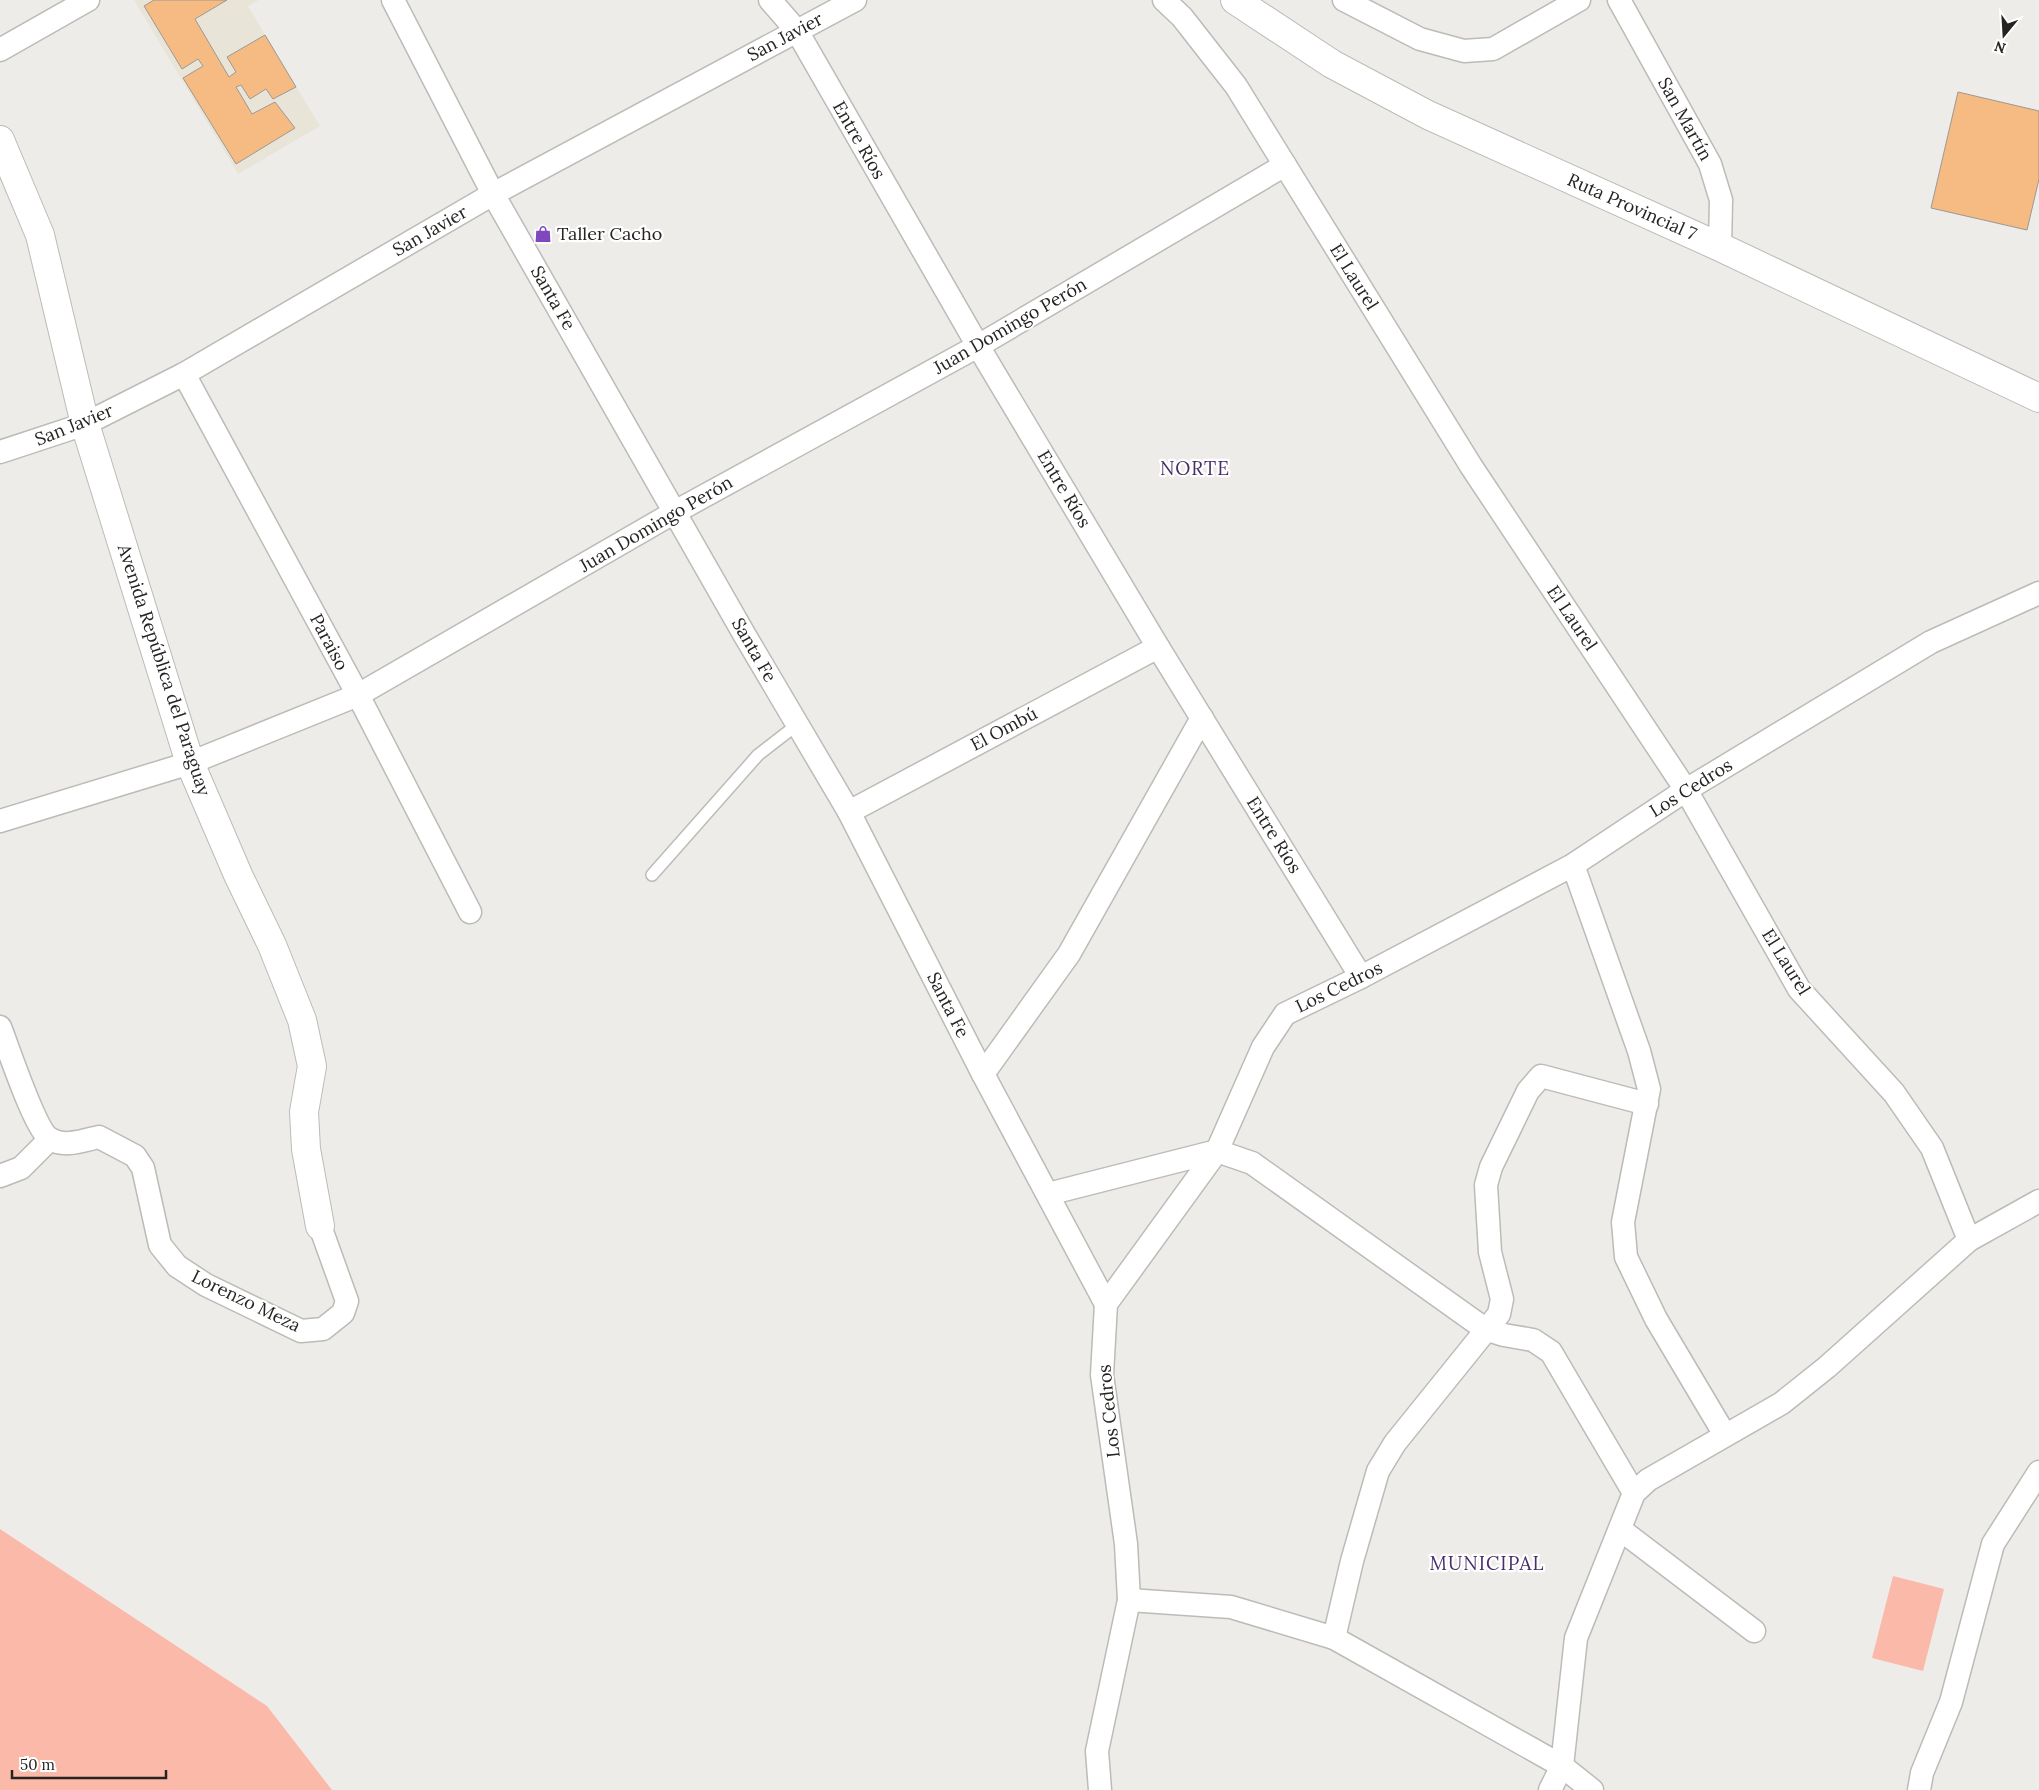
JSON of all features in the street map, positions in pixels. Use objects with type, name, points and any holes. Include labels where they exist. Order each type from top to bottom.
[{"type":"main road","name":"Ruta Provincial 7","points":[[1235,0],[1332,64],[1428,114],[1720,247],[2039,398]]},
{"type":"main road","name":"Avenida República del Paraguay","points":[[0,140],[40,235],[85,424],[190,763],[239,877],[272,945],[302,1020],[312,1066],[304,1112],[306,1150],[320,1226]]},
{"type":"street","points":[[0,50],[88,0]]},
{"type":"street","name":"Santa Fe","points":[[393,0],[492,194],[676,512],[744,634],[849,812],[983,1074],[1106,1304]]},
{"type":"street","name":"Entre Ríos","points":[[770,0],[797,31],[978,346],[1158,647],[1361,977]]},
{"type":"street","name":"San Javier","points":[[0,452],[85,424],[184,374],[492,194],[855,0]]},
{"type":"street","name":"El Laurel","points":[[1164,0],[1182,17],[1236,86],[1471,466],[1686,790],[1799,989],[1894,1093],[1932,1148],[1969,1240]]},
{"type":"street","points":[[1344,0],[1420,39],[1464,50],[1493,49],[1579,0]]},
{"type":"street","name":"San Martín","points":[[1619,0],[1710,164],[1721,200],[1720,247]]},
{"type":"street","name":"Juan Domingo Perón","points":[[0,821],[190,763],[358,695],[676,512],[978,346],[1285,165]]},
{"type":"street","name":"Paraiso","points":[[184,374],[358,695],[470,912]]},
{"type":"street","name":"Los Cedros","points":[[1100,1790],[1098,1751],[1129,1600],[1126,1544],[1102,1375],[1106,1304],[1217,1151],[1262,1046],[1285,1014],[1361,977],[1573,865],[1686,790],[1931,642],[2039,593]]},
{"type":"street","name":"El Ombú","points":[[849,812],[1158,647]]},
{"type":"street","points":[[983,1074],[1069,954],[1202,718]]},
{"type":"street","points":[[1573,865],[1640,1051],[1649,1089],[1623,1222],[1626,1257],[1656,1319],[1725,1435]]},
{"type":"street","points":[[0,1027],[38,1124],[50,1139],[21,1168],[0,1176]]},
{"type":"street","points":[[1334,1638],[1352,1561],[1378,1472],[1395,1443],[1499,1314],[1502,1299],[1490,1252],[1486,1185],[1491,1167],[1528,1090],[1541,1076],[1646,1104]]},
{"type":"street","name":"Lorenzo Meza","points":[[50,1139],[70,1143],[99,1137],[135,1156],[143,1168],[160,1245],[177,1266],[206,1285],[301,1331],[324,1329],[344,1313],[347,1302],[320,1226]]},
{"type":"street","points":[[1048,1194],[1217,1151],[1252,1163],[1485,1329],[1504,1335],[1533,1340],[1551,1352],[1634,1494]]},
{"type":"street","points":[[1550,1790],[1562,1766],[1576,1638],[1634,1494],[1648,1480],[1782,1403],[1828,1367],[1969,1240],[2039,1201]]},
{"type":"street","points":[[1919,1790],[1922,1773],[1952,1702],[1992,1544],[2039,1472]]},
{"type":"street","points":[[1621,1530],[1754,1632]]},
{"type":"street","points":[[1129,1600],[1231,1607],[1334,1638],[1562,1766],[1592,1790]]},
{"type":"lane","points":[[652,875],[758,755],[798,724]]},
{"type":"shaded area","points":[[134,0],[259,0],[248,6],[320,126],[238,174]]},
{"type":"shaded area","points":[[0,1529],[267,1706],[332,1790],[0,1790]]},
{"type":"shaded area","points":[[1893,1576],[1944,1589],[1923,1671],[1872,1658]]},
{"type":"building","points":[[154,0],[227,0],[195,19],[229,77],[236,72],[227,57],[265,35],[296,87],[273,99],[266,89],[250,99],[241,85],[236,87],[252,114],[275,102],[295,128],[236,164],[183,78],[203,66],[198,59],[182,69],[144,6]]},
{"type":"building","points":[[1958,92],[2039,111],[2039,179],[2027,230],[1931,208]]},
{"type":"place","name":"Taller Cacho","points":[[543,234]]},
{"type":"district","name":"NORTE","points":[[1195,468]]},
{"type":"district","name":"MUNICIPAL","points":[[1487,1563]]}]
